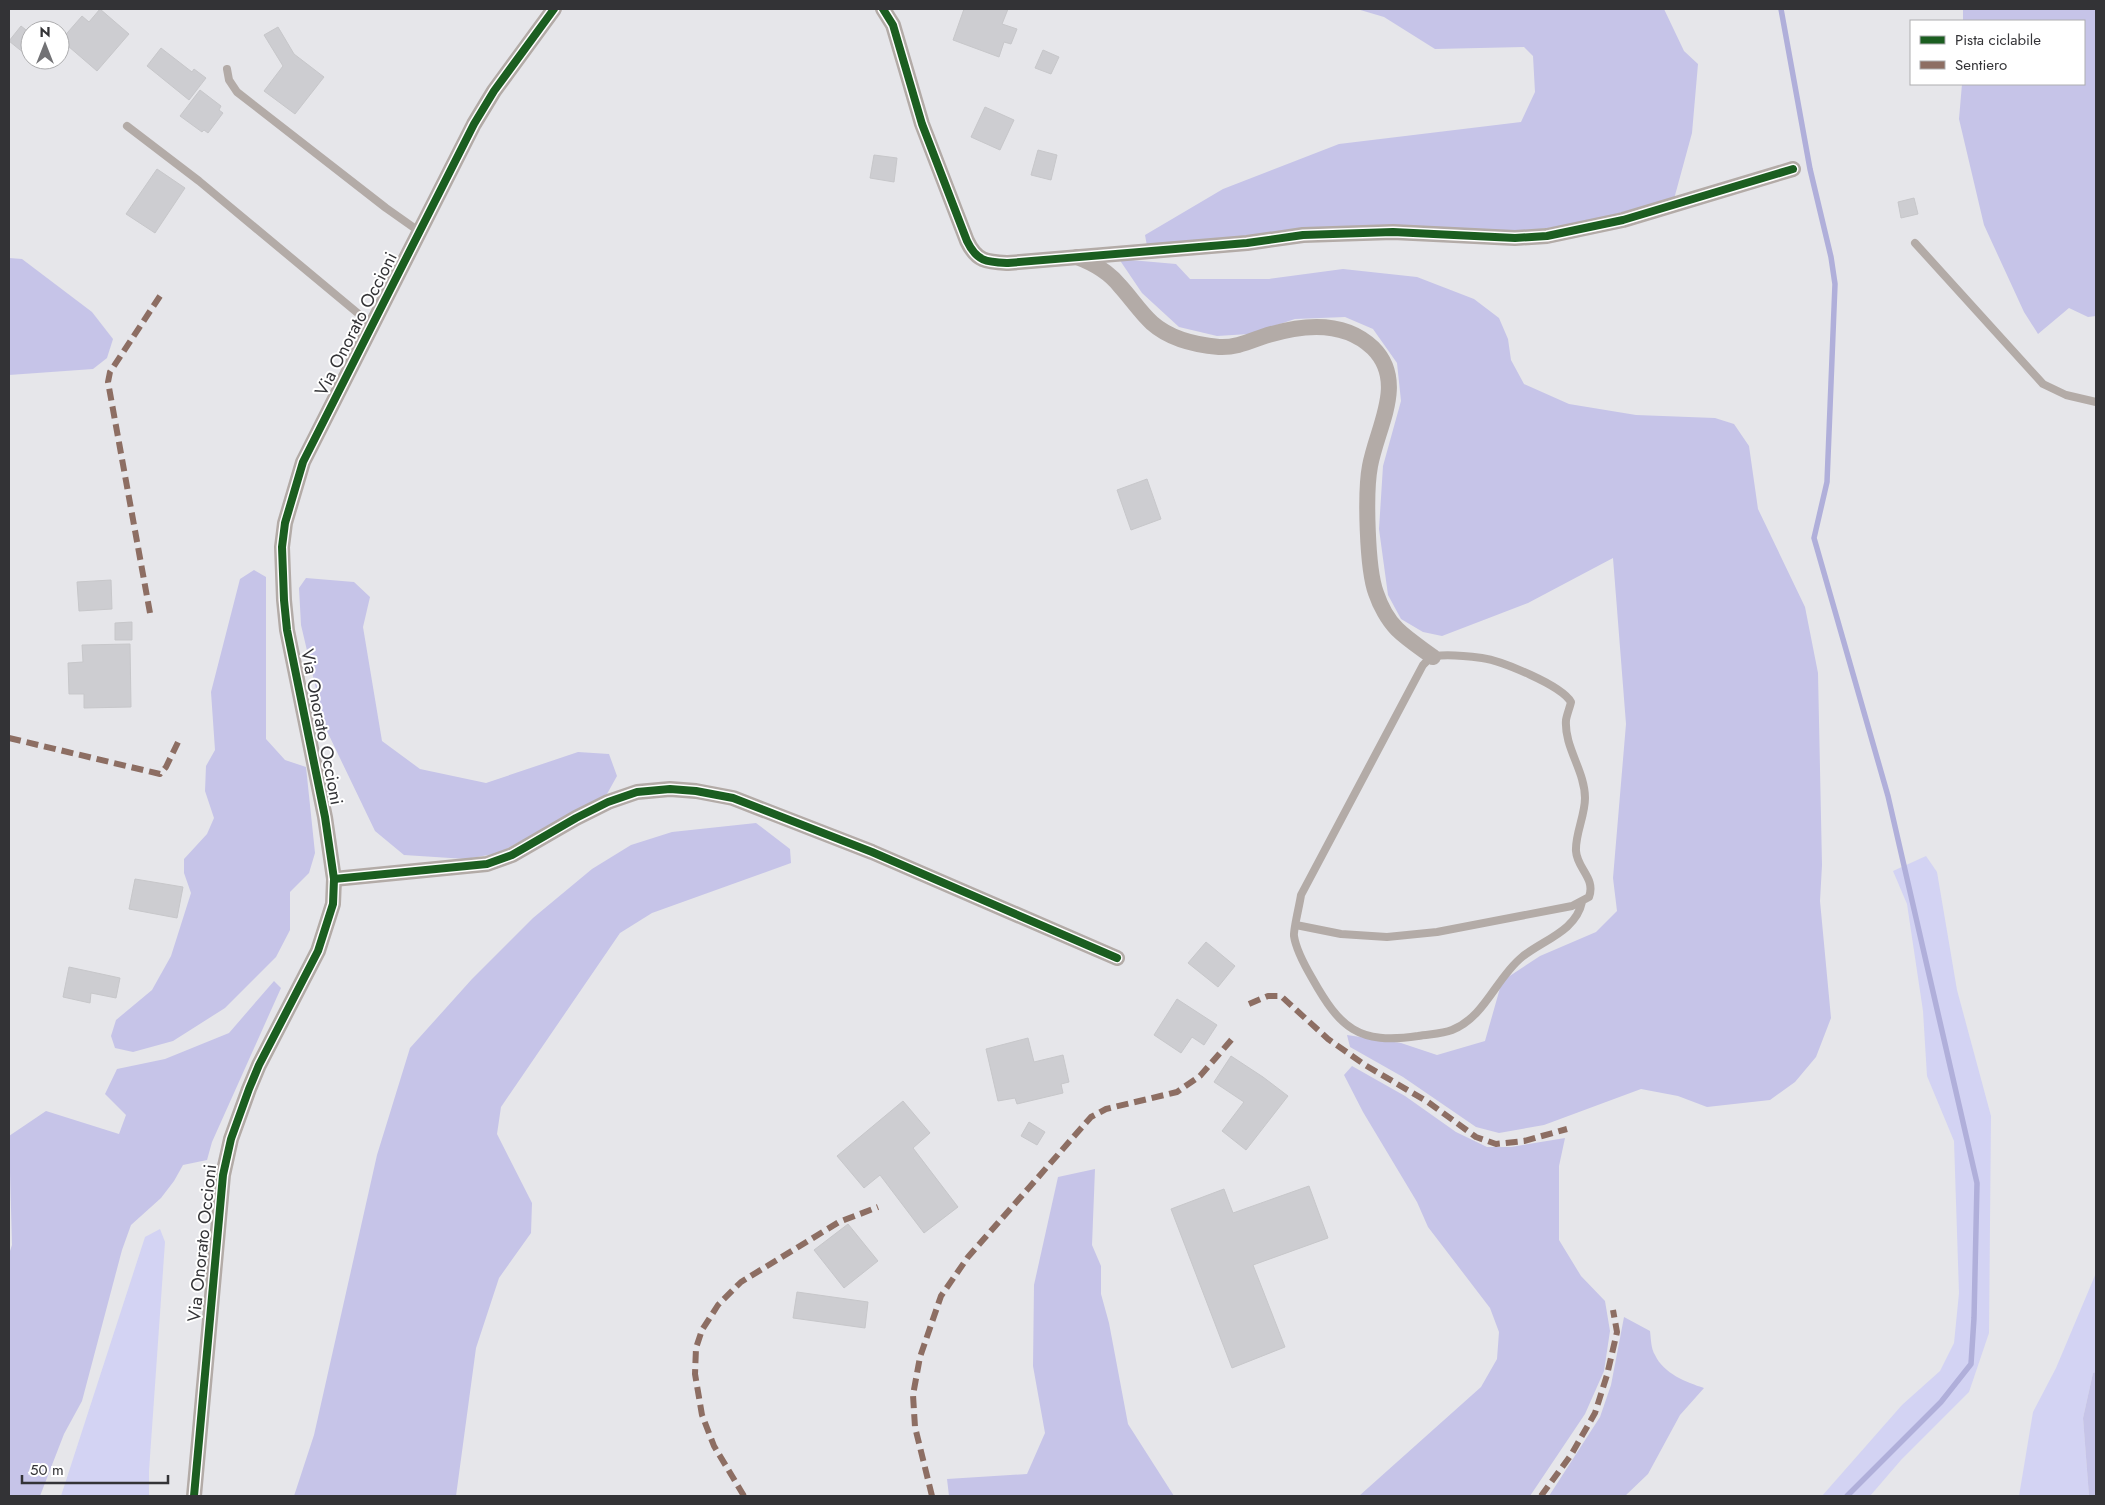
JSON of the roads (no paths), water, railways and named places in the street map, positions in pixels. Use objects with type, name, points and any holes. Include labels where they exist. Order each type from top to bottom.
[{"type":"street","name":"Via Onorato Occioni","points":[[194,1496],[223,1175],[231,1139],[259,1065],[318,951],[333,904],[334,878],[324,817],[287,630],[282,547],[291,500],[303,462],[483,108],[554,9]]},
{"type":"street","points":[[883,9],[893,24],[922,124],[972,251],[979,258],[990,262],[1008,263],[1247,243],[1303,236],[1393,232],[1515,238],[1547,236],[1623,220],[1793,169]]},
{"type":"street","points":[[1077,256],[1092,263],[1120,284],[1141,312],[1153,324],[1169,335],[1183,340],[1219,347],[1238,346],[1293,328],[1327,328],[1349,333],[1372,348],[1382,358],[1390,383],[1387,405],[1370,466],[1368,494],[1372,578],[1376,594],[1397,628],[1433,657]]},
{"type":"street","points":[[334,878],[487,864],[512,854],[608,802],[637,792],[696,791],[733,798],[872,852],[1117,958]]},
{"type":"lane","points":[[226,69],[229,80],[237,92],[420,232]]},
{"type":"lane","points":[[127,126],[198,181],[372,326]]},
{"type":"lane","points":[[1916,243],[2043,384],[2066,395],[2096,402]]},
{"type":"lane","points":[[1296,924],[1340,934],[1387,938],[1437,932],[1572,906],[1589,897],[1592,890],[1590,880],[1580,865],[1576,852],[1585,798],[1582,779],[1567,738],[1566,720],[1571,702],[1567,695],[1528,674],[1484,658],[1456,655],[1433,657],[1423,665],[1301,895],[1293,935],[1304,964],[1328,1007],[1340,1020],[1359,1033],[1385,1038],[1408,1037],[1451,1030],[1472,1018],[1508,969],[1523,956],[1560,932],[1576,918],[1582,902]]},
{"type":"waterway","points":[[1781,9],[1810,169],[1831,257],[1835,284],[1827,482],[1814,538],[1888,796],[1977,1183],[1971,1364],[1941,1402],[1847,1496]]}]
